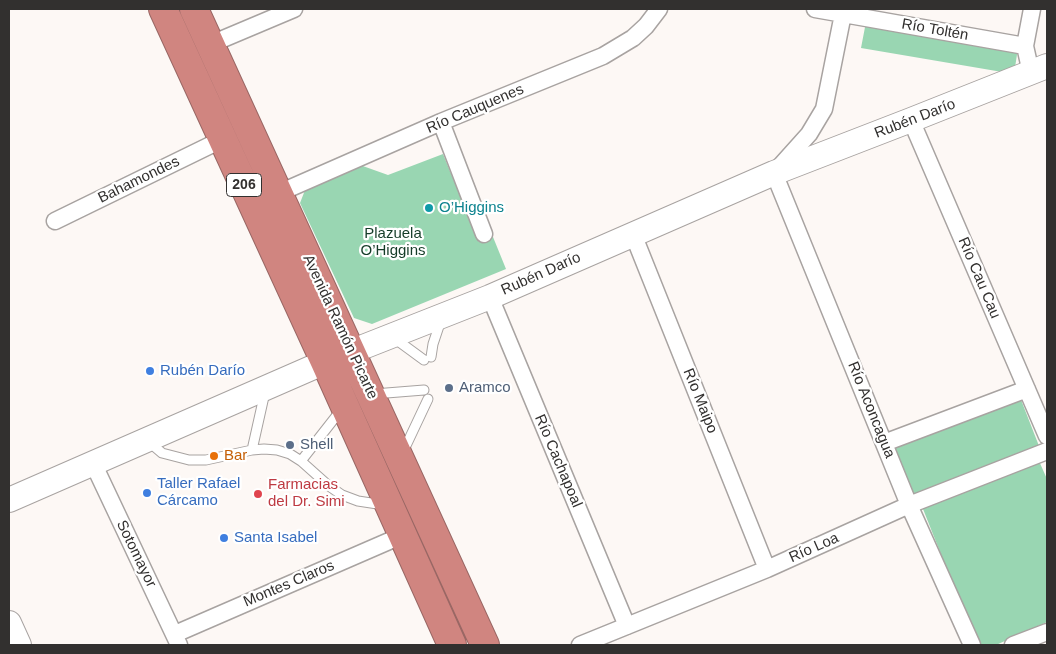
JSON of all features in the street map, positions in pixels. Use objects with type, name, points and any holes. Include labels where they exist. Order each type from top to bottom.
[{"type":"highway","name":"Avenida Ramón Picarte","points":[[163,9],[452,645]]},
{"type":"highway","name":"Avenida Ramón Picarte","points":[[194,9],[485,645]]},
{"type":"street","points":[[211,44],[294,9]]},
{"type":"street","name":"Río Cauquenes","points":[[279,193],[440,122],[619,48],[646,26],[659,9]]},
{"type":"street","name":"Río Toltén","points":[[815,9],[843,11],[1025,46]]},
{"type":"street","points":[[1032,9],[1025,46],[1039,69]]},
{"type":"street","points":[[774,173],[809,134],[824,109],[843,11]]},
{"type":"street","name":"Rubén Darío","points":[[9,500],[325,362],[490,297],[774,173],[1039,69]]},
{"type":"street","name":"Río Cau Cau","points":[[911,120],[1047,436]]},
{"type":"street","points":[[440,122],[484,234]]},
{"type":"street","name":"Bahamondes","points":[[55,221],[223,139]]},
{"type":"street","name":"Río Aconcagua","points":[[774,173],[909,505],[972,645]]},
{"type":"street","name":"Río Maipo","points":[[633,234],[768,569]]},
{"type":"street","name":"Río Cachapoal","points":[[490,297],[626,626]]},
{"type":"street","points":[[884,443],[1027,389]]},
{"type":"street","name":"Río Loa","points":[[580,645],[768,569],[909,505],[1047,451]]},
{"type":"street","name":"Sotomayor","points":[[92,463],[177,640]]},
{"type":"street","name":"Montes Claros","points":[[177,640],[403,535]]},
{"type":"street","points":[[9,623],[18,645]]},
{"type":"street","points":[[1013,645],[1047,632]]},
{"type":"lane","points":[[390,336],[427,359],[444,315]]},
{"type":"lane","points":[[252,450],[266,388]]},
{"type":"lane","points":[[371,394],[426,394],[400,459]]},
{"type":"lane","points":[[301,461],[345,406]]},
{"type":"lane","points":[[146,440],[162,453],[189,460],[223,458],[252,450],[277,450],[290,454],[301,461],[342,495],[365,503],[390,506]]},
{"type":"green space","points":[[866,22],[1018,48],[1014,74],[861,48]]},
{"type":"green space","name":"Plazuela O’Higgins","points":[[443,154],[479,242],[493,237],[506,269],[372,324],[354,318],[300,203],[307,185],[360,165],[388,175]]},
{"type":"green space","points":[[1016,387],[1039,446],[913,496],[889,437]]},
{"type":"green space","points":[[1039,461],[1047,479],[1047,622],[996,645],[977,645],[923,509]]},
{"type":"place","name":"O’Higgins","points":[[429,208]]},
{"type":"place","name":"Rubén Darío","points":[[150,371]]},
{"type":"place","name":"Aramco","points":[[449,388]]},
{"type":"place","name":"Shell","points":[[290,445]]},
{"type":"place","name":"Bar","points":[[214,456]]},
{"type":"place","name":"Taller Rafael Cárcamo","points":[[147,493]]},
{"type":"place","name":"Farmacias del Dr. Simi","points":[[258,494]]},
{"type":"place","name":"Santa Isabel","points":[[224,538]]}]
